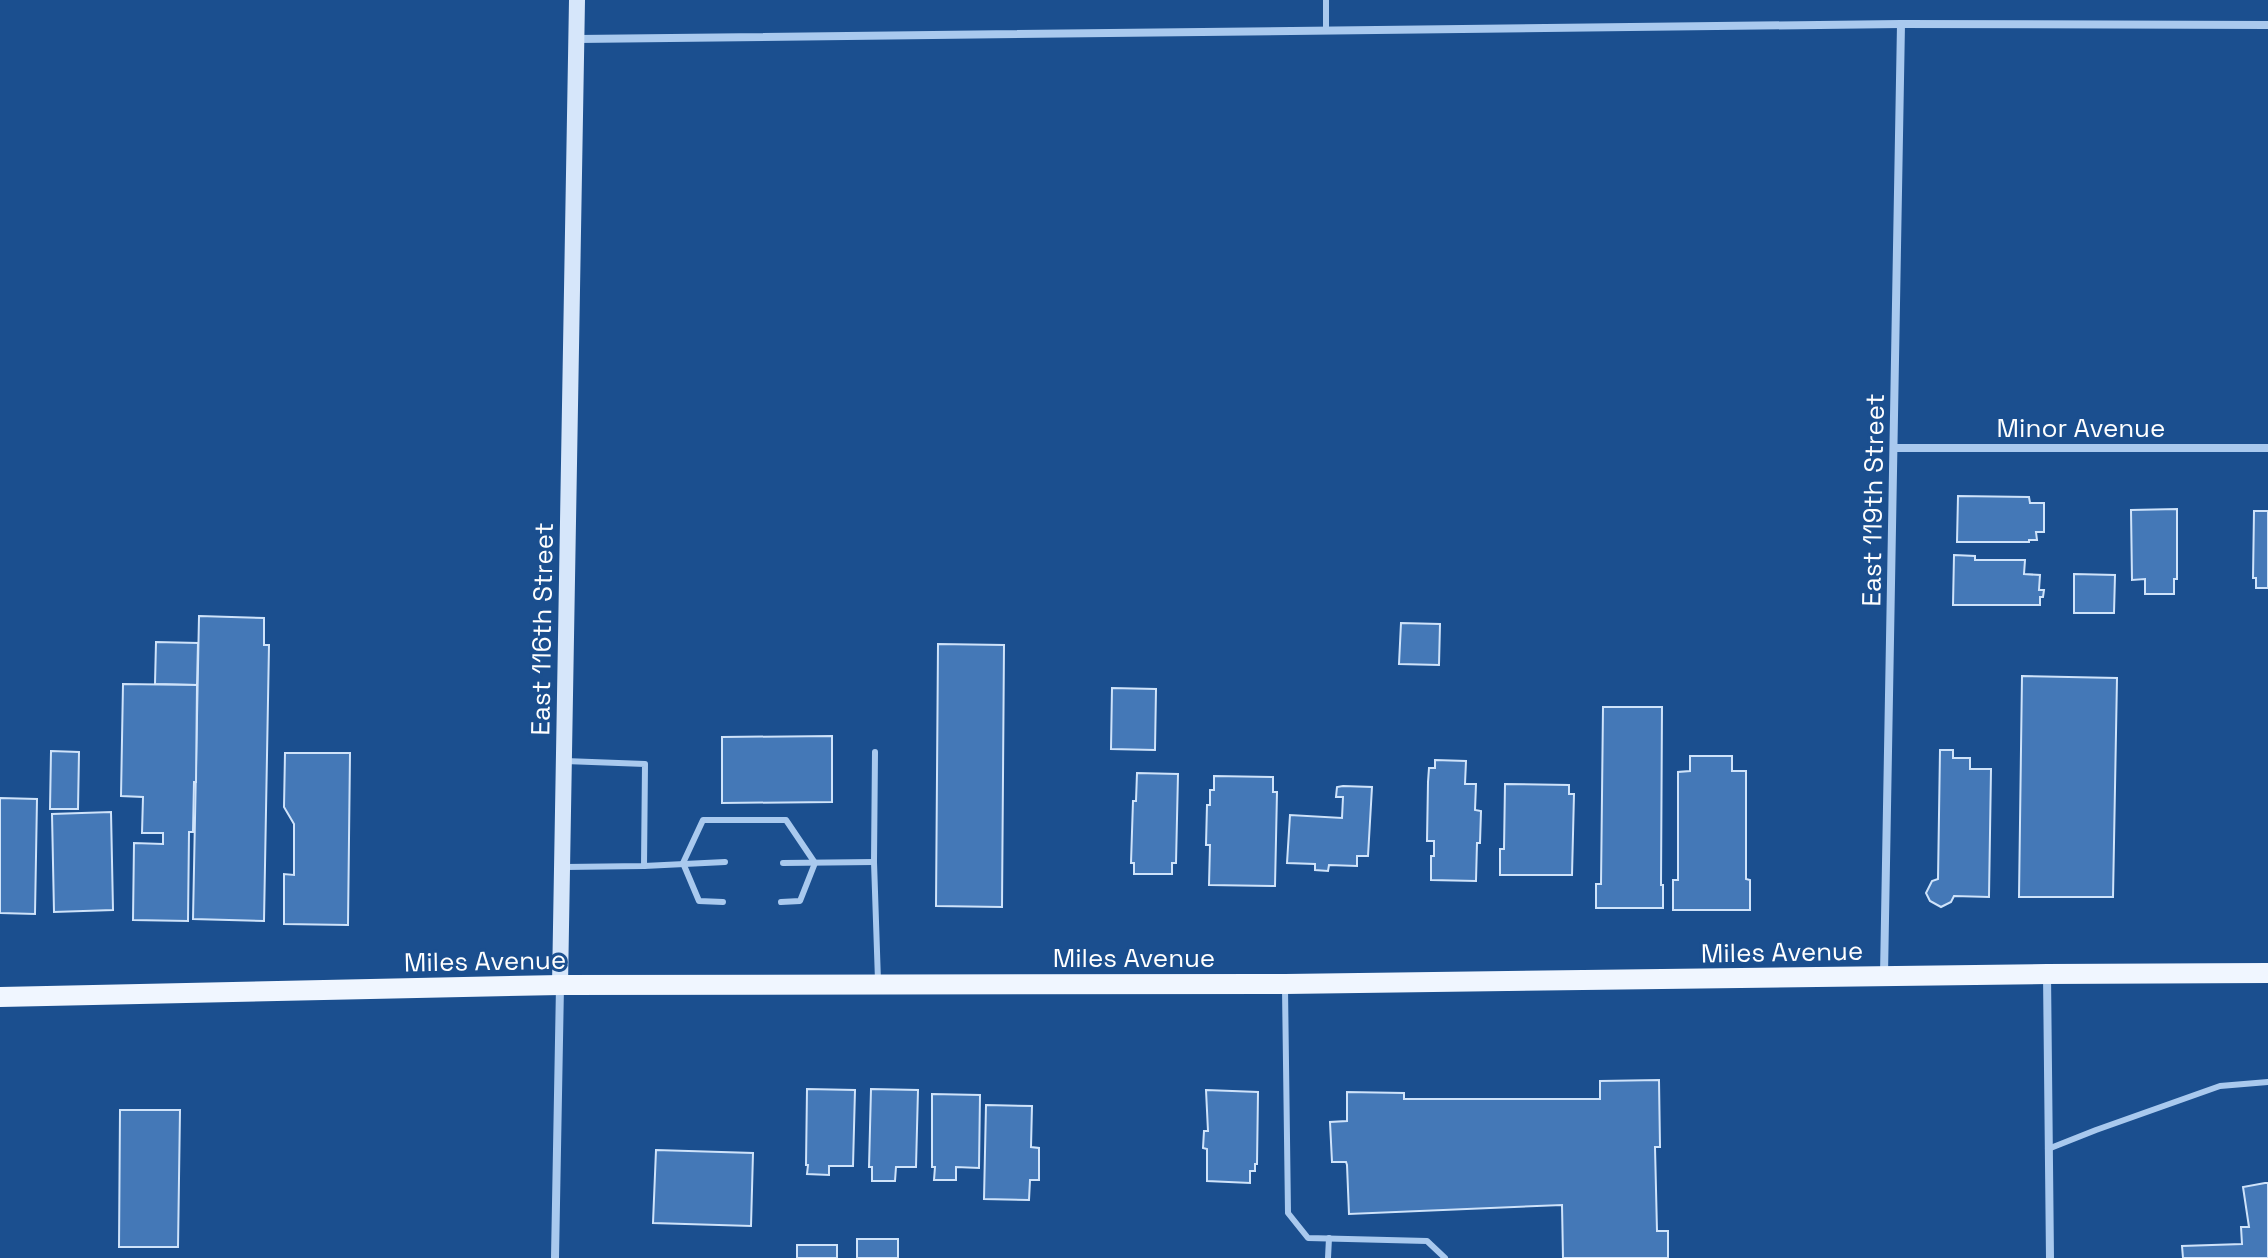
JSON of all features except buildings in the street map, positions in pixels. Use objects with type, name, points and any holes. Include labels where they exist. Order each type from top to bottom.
[{"type":"main road","name":"East 116th Street","points":[[560,985],[577,0]]},
{"type":"main road","name":"Miles Avenue","points":[[0,997],[560,985],[1285,984],[2268,973]]},
{"type":"street","points":[[576,39],[1901,24],[2268,25]]},
{"type":"street","name":"East 119th Street","points":[[1884,976],[1901,24]]},
{"type":"street","name":"Minor Avenue","points":[[1894,448],[2268,448]]},
{"type":"street","points":[[2047,974],[2050,1258]]},
{"type":"street","name":"East 116th Street","points":[[555,1258],[560,985]]},
{"type":"lane","points":[[1326,0],[1326,31]]},
{"type":"lane","points":[[875,752],[874,862],[878,985]]},
{"type":"lane","points":[[563,761],[645,764],[644,866]]},
{"type":"lane","points":[[723,902],[699,901],[683,863],[703,820],[786,820],[815,863]]},
{"type":"lane","points":[[562,867],[725,862]]},
{"type":"lane","points":[[783,863],[874,862]]},
{"type":"lane","points":[[781,902],[800,901],[815,863]]},
{"type":"lane","points":[[1285,984],[1288,1213],[1308,1238],[1427,1241],[1445,1258]]},
{"type":"lane","points":[[2048,1149],[2220,1086],[2268,1082]]},
{"type":"lane","points":[[1328,1258],[1329,1238]]}]
